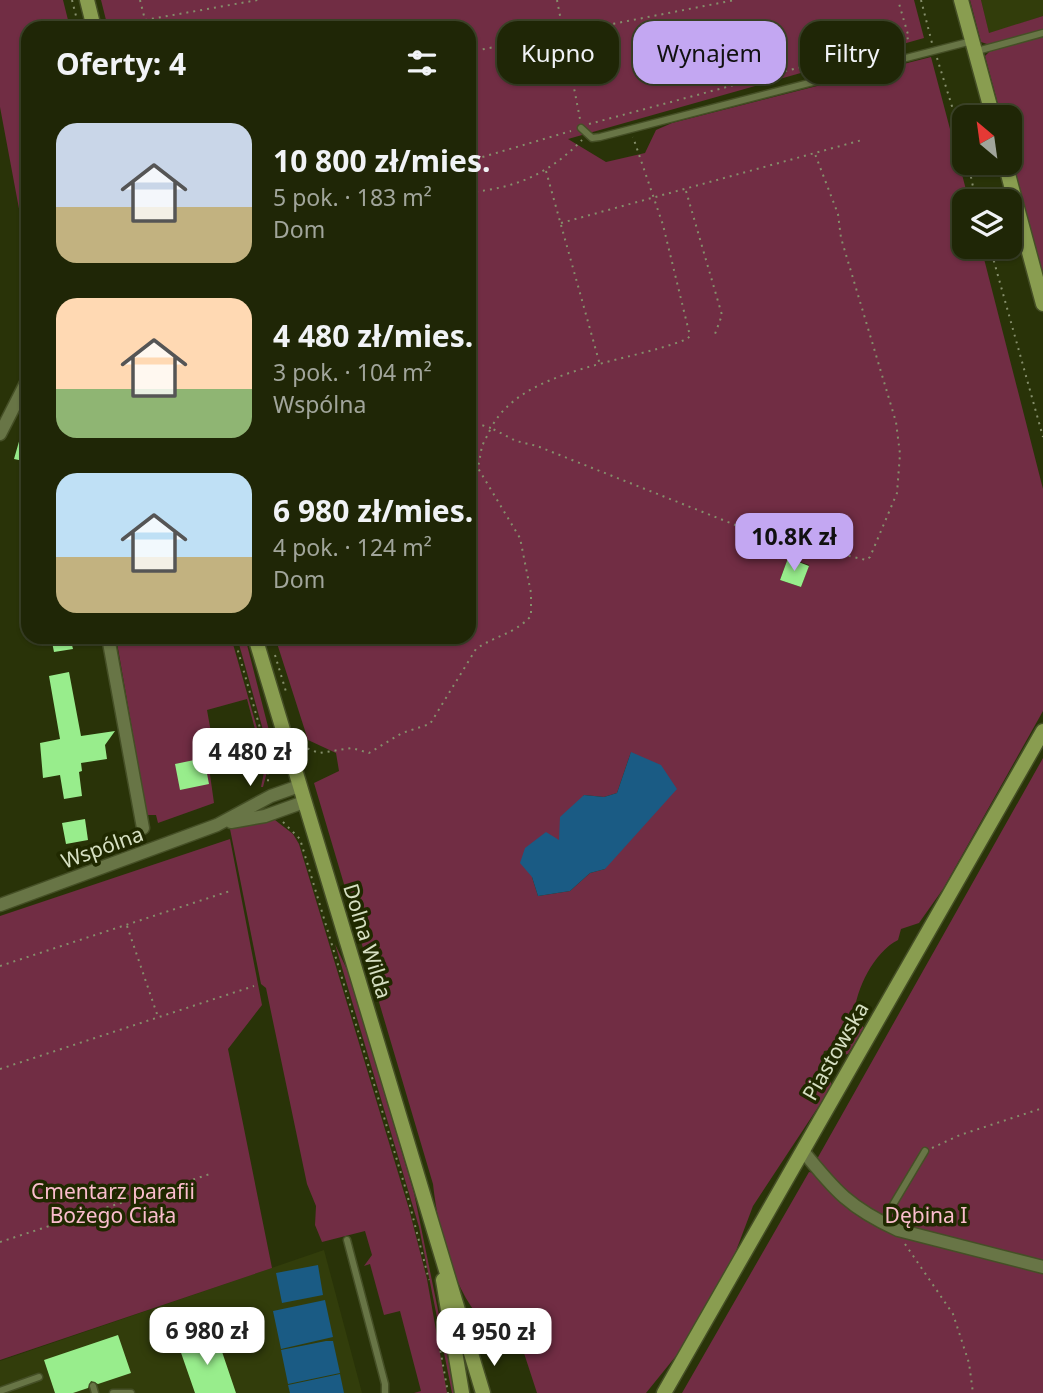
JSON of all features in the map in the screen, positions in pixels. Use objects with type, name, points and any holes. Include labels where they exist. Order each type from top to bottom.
[{"type":"street","points":[[87,0],[92,21]]},
{"type":"street","points":[[961,0],[990,105]]},
{"type":"street","points":[[1007,175],[1043,303]]},
{"type":"street","points":[[0,434],[21,393]]},
{"type":"street","points":[[109,644],[143,828]]},
{"type":"street","name":"Dolna Wilda","points":[[257,644],[283,752],[304,802],[483,1393]]},
{"type":"street","name":"Piastowska","points":[[664,1393],[1043,731]]},
{"type":"street","name":"Wspólna","points":[[0,905],[216,825],[271,796],[299,786]]},
{"type":"street","name":"Wspólna","points":[[216,825],[278,811],[304,802]]},
{"type":"street","points":[[803,1151],[836,1192],[857,1210],[882,1223],[898,1230],[1043,1268]]},
{"type":"street","name":"Dolna Wilda","points":[[440,1258],[462,1393]]},
{"type":"lane","points":[[583,131],[600,137],[933,50],[973,46],[1043,33]]},
{"type":"lane","points":[[882,1223],[925,1151]]},
{"type":"lane","points":[[347,1240],[385,1384],[385,1393]]},
{"type":"lane","points":[[0,1391],[39,1377]]},
{"type":"lane","points":[[113,1393],[131,1393]]},
{"type":"path","points":[[72,0],[77,21]]},
{"type":"path","points":[[140,0],[145,20],[258,0]]},
{"type":"path","points":[[557,0],[561,21]]},
{"type":"path","points":[[619,23],[735,0]]},
{"type":"path","points":[[476,159],[909,37],[898,0]]},
{"type":"path","points":[[921,0],[933,50],[954,105]]},
{"type":"path","points":[[476,51],[497,47]]},
{"type":"path","points":[[574,84],[583,131]]},
{"type":"path","points":[[268,756],[301,746],[319,753],[352,748],[369,753],[402,733],[430,724],[476,649],[488,641],[517,631],[531,616],[531,593],[520,538],[478,468],[482,446],[491,428],[506,407],[533,386],[676,344],[690,336],[663,225],[631,129]]},
{"type":"path","points":[[476,191],[505,188],[546,171],[583,131]]},
{"type":"path","points":[[561,223],[653,200],[862,140]]},
{"type":"path","points":[[476,423],[758,534],[866,559],[870,557],[897,493],[900,454],[896,422],[841,238],[838,214],[815,154]]},
{"type":"path","points":[[546,171],[600,366]]},
{"type":"path","points":[[685,190],[722,315],[715,334]]},
{"type":"path","points":[[993,259],[1043,436]]},
{"type":"path","points":[[236,644],[268,756],[268,786],[271,796]]},
{"type":"path","points":[[278,811],[284,825],[300,839],[406,1190],[429,1280]]},
{"type":"path","points":[[0,966],[230,891]]},
{"type":"path","points":[[127,925],[158,1018]]},
{"type":"path","points":[[0,1069],[254,986]]},
{"type":"path","points":[[925,1151],[960,1135],[1043,1108]]},
{"type":"path","points":[[0,1241],[210,1174]]},
{"type":"path","points":[[898,1230],[953,1314],[969,1363],[973,1393]]},
{"type":"path","points":[[437,1330],[447,1393]]},
{"type":"shaded area","points":[[981,0],[1043,0],[1043,16],[989,34]]},
{"type":"shaded area","points":[[324,1250],[362,1393],[0,1393],[0,1361]]},
{"type":"green space","points":[[0,0],[63,0],[68,21],[21,21],[21,220],[0,107]]},
{"type":"green space","points":[[101,0],[914,0],[924,38],[904,44],[904,21],[800,21],[800,73],[786,77],[786,21],[633,21],[633,84],[762,84],[568,139],[606,162],[645,153],[656,130],[672,123],[825,84],[904,84],[904,64],[931,57],[952,137],[952,175],[962,175],[966,189],[952,189],[952,259],[984,259],[1043,489],[1043,711],[943,889],[919,923],[901,929],[898,940],[881,953],[868,972],[858,994],[854,1015],[864,1028],[848,1054],[835,1057],[830,1050],[824,1051],[822,1059],[832,1086],[753,1206],[731,1264],[680,1351],[646,1393],[537,1393],[521,1344],[499,1335],[482,1320],[459,1286],[444,1244],[433,1184],[314,783],[339,771],[336,753],[308,740],[277,644],[476,644],[476,21],[106,21]],"holes":[[[788,558],[809,565],[801,587],[780,580]],[[631,752],[605,869],[590,873],[570,891],[538,896],[532,877],[559,840],[584,795],[604,797],[617,793]]]},
{"type":"green space","points":[[970,0],[981,0],[989,33],[1043,16],[1043,286],[1022,207],[1022,189],[1017,189],[1013,175],[1022,175],[1022,105],[998,105],[985,56],[989,52],[987,44],[981,42]]},
{"type":"green space","points":[[117,644],[233,644],[265,756],[267,772],[263,787],[265,767],[247,699],[207,710],[212,738],[205,739],[214,803],[158,823],[156,815],[147,815]]},
{"type":"green space","points":[[239,644],[247,644],[274,750],[268,748]]},
{"type":"green space","name":"Dębina I","points":[[1043,758],[1043,1393],[682,1393],[809,1172],[814,1173],[817,1159]]},
{"type":"green space","points":[[275,820],[293,834],[299,844],[409,1209],[427,1279],[447,1393],[414,1393],[421,1391],[400,1311],[384,1315],[370,1264],[364,1266],[372,1255],[365,1231],[322,1242],[315,1225],[316,1206],[307,1184],[266,988],[261,984],[230,829]]},
{"type":"green space","name":"Cmentarz parafii Bożego Ciała","points":[[230,839],[262,1005],[228,1049],[272,1268],[0,1360],[0,916]]},
{"type":"green space","points":[[335,944],[349,974],[414,1193],[455,1393],[452,1393],[419,1227]]},
{"type":"water","points":[[631,752],[661,765],[677,789],[605,869],[590,873],[570,891],[538,896],[532,877],[520,863],[525,848],[546,832],[559,840],[560,817],[584,795],[604,797],[617,793]]},
{"type":"water","points":[[318,1265],[323,1295],[282,1303],[276,1273]]},
{"type":"water","points":[[325,1300],[333,1337],[281,1349],[273,1311]]},
{"type":"water","points":[[333,1341],[340,1373],[288,1384],[281,1350]]},
{"type":"water","points":[[340,1374],[344,1393],[290,1393],[288,1385]]},
{"type":"building","points":[[21,438],[21,460],[14,459]]},
{"type":"building","points":[[788,558],[809,566],[801,587],[780,580]]},
{"type":"building","points":[[52,644],[72,644],[73,649],[54,652]]},
{"type":"building","points":[[69,672],[81,736],[115,731],[105,745],[107,759],[81,763],[82,771],[79,772],[82,796],[64,799],[60,775],[43,778],[40,743],[60,739],[49,676]]},
{"type":"building","points":[[204,758],[209,784],[180,790],[175,764]]},
{"type":"building","points":[[85,819],[88,840],[66,844],[62,823]]},
{"type":"building","points":[[216,1334],[236,1393],[195,1393],[179,1347]]},
{"type":"building","points":[[118,1335],[131,1373],[98,1384],[91,1381],[88,1388],[73,1393],[55,1393],[44,1360]]}]
